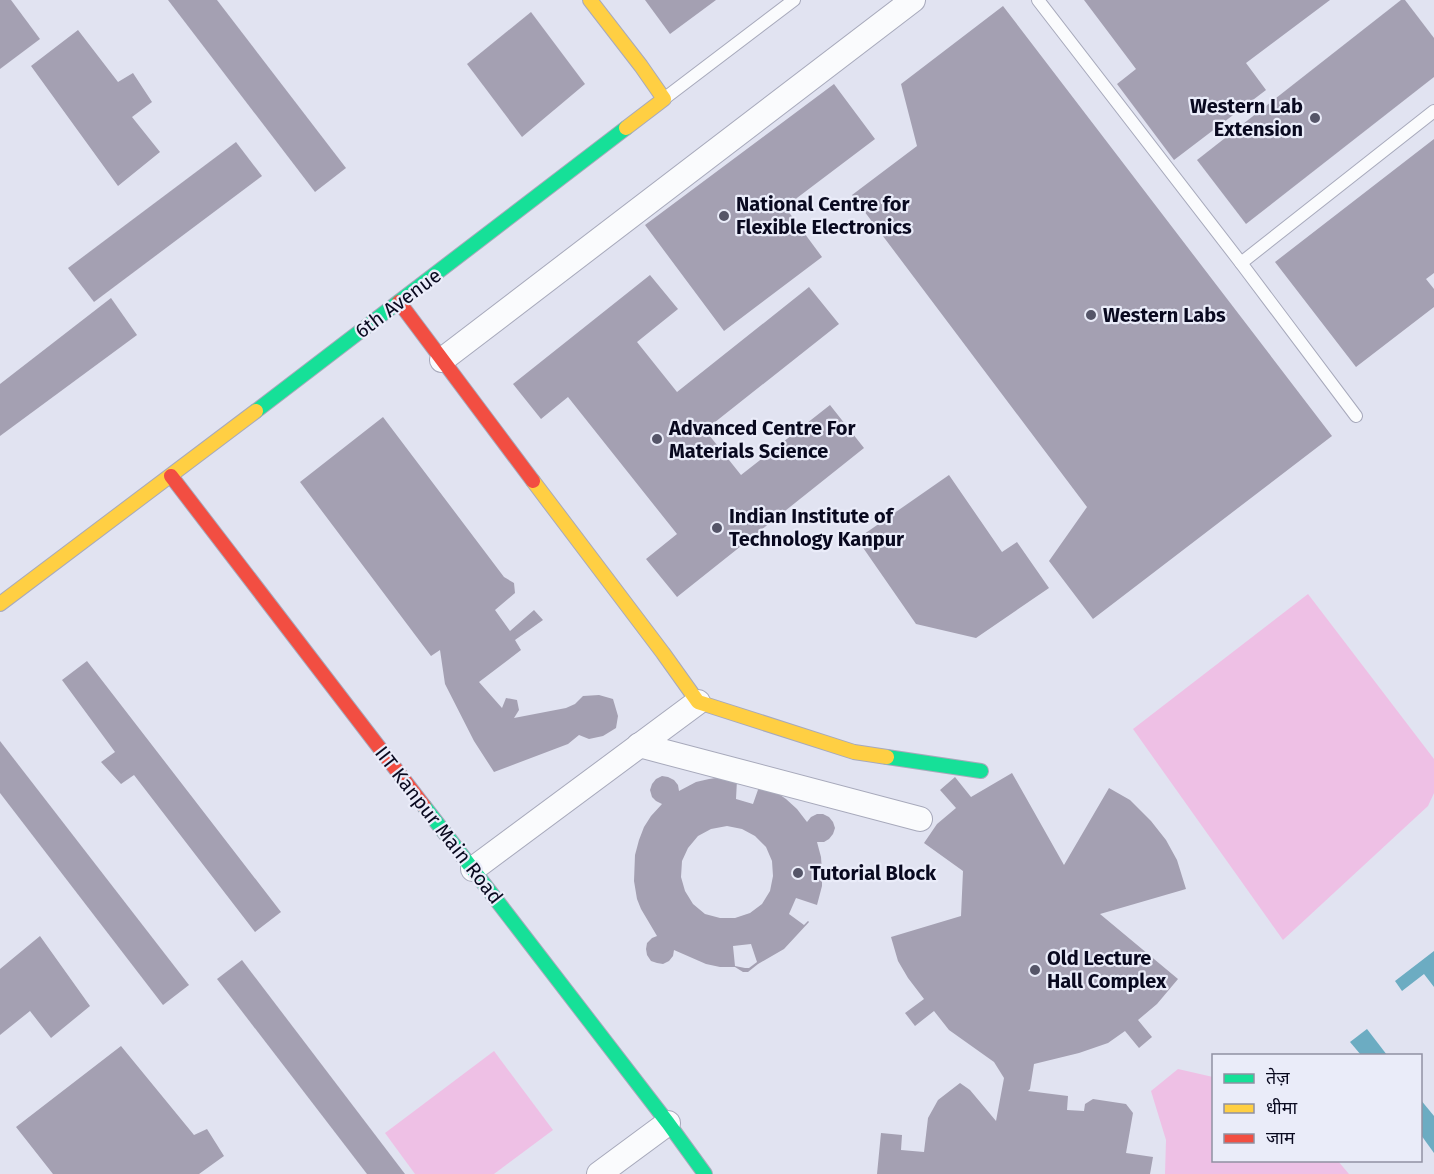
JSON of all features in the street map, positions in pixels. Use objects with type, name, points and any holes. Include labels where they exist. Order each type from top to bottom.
[{"type":"street","points":[[590,0],[664,99]]},
{"type":"street","points":[[442,360],[913,0]]},
{"type":"street","name":"6th Avenue","points":[[0,604],[664,99]]},
{"type":"street","points":[[399,302],[698,702],[854,752],[981,771]]},
{"type":"street","name":"IIT Kanpur Main Road","points":[[171,476],[668,1122],[705,1174]]},
{"type":"street","points":[[473,869],[698,702]]},
{"type":"street","points":[[639,745],[920,819]]},
{"type":"street","points":[[599,1174],[668,1122]]},
{"type":"lane","name":"6th Avenue","points":[[664,99],[794,0]]},
{"type":"lane","points":[[1038,0],[1241,263],[1356,417]]},
{"type":"lane","points":[[1241,263],[1434,111]]},
{"type":"shaded area","points":[[1308,594],[1434,759],[1434,793],[1428,806],[1283,940],[1133,729]]},
{"type":"shaded area","points":[[494,1051],[553,1130],[494,1174],[415,1174],[385,1133]]},
{"type":"shaded area","points":[[1178,1069],[1212,1077],[1212,1162],[1339,1162],[1349,1174],[1165,1174],[1166,1140],[1151,1091]]},
{"type":"water","points":[[1434,951],[1434,987],[1424,974],[1402,991],[1395,981]]},
{"type":"water","points":[[1367,1029],[1386,1054],[1360,1054],[1350,1042]]},
{"type":"water","points":[[1422,1101],[1434,1116],[1434,1153],[1422,1136]]},
{"type":"building","points":[[0,0],[11,0],[40,39],[0,69]]},
{"type":"building","points":[[168,0],[217,0],[346,168],[315,192]]},
{"type":"building","points":[[645,0],[716,0],[670,34]]},
{"type":"building","points":[[1084,0],[1330,0],[1246,63],[1266,90],[1174,160],[1117,84],[1136,69]]},
{"type":"building","name":"Western Lab Extension","points":[[1401,0],[1405,0],[1434,38],[1434,77],[1246,224],[1197,160]]},
{"type":"building","name":"Western Labs","points":[[1003,6],[1332,436],[1093,619],[1049,561],[1087,507],[852,195],[917,146],[901,84]]},
{"type":"building","points":[[531,12],[585,84],[522,137],[467,64]]},
{"type":"building","points":[[78,30],[118,82],[133,73],[152,102],[132,117],[160,152],[118,186],[31,66]]},
{"type":"building","name":"National Centre for Flexible Electronics","points":[[834,84],[875,139],[785,207],[822,257],[724,331],[645,225]]},
{"type":"building","points":[[1434,139],[1434,273],[1426,279],[1434,289],[1434,307],[1356,367],[1275,262]]},
{"type":"building","points":[[236,142],[262,176],[94,302],[68,268]]},
{"type":"building","name":"Advanced Centre For Materials Science","points":[[650,275],[678,309],[637,342],[677,392],[809,287],[839,324],[705,430],[741,475],[830,405],[864,448],[677,597],[646,559],[677,534],[568,397],[541,419],[513,384]]},
{"type":"building","points":[[111,298],[137,335],[0,436],[0,384]]},
{"type":"building","points":[[383,417],[504,577],[514,583],[515,593],[495,610],[510,631],[534,610],[543,620],[515,640],[521,650],[479,682],[502,708],[506,698],[517,700],[519,710],[514,718],[566,708],[575,704],[583,696],[599,695],[613,699],[618,716],[616,728],[603,736],[589,739],[579,735],[568,744],[494,772],[474,741],[445,684],[440,650],[431,656],[300,482]]},
{"type":"building","points":[[949,475],[1002,552],[1017,542],[1049,588],[976,638],[916,624],[857,539]]},
{"type":"building","points":[[87,661],[281,912],[255,932],[134,775],[121,784],[101,762],[115,752],[62,680]]},
{"type":"building","points":[[0,741],[189,985],[163,1005],[0,793]]},
{"type":"building","name":"Old Lecture Hall Complex","points":[[1012,773],[1064,865],[1109,788],[1130,800],[1151,821],[1166,840],[1177,860],[1186,889],[1100,914],[1178,979],[1157,1004],[1138,1020],[1152,1037],[1139,1048],[1125,1031],[1108,1043],[1034,1064],[1028,1091],[1068,1096],[1067,1110],[1084,1111],[1085,1104],[1093,1099],[1126,1104],[1133,1113],[1126,1153],[1153,1157],[1150,1174],[877,1174],[881,1133],[902,1135],[901,1150],[924,1152],[928,1118],[938,1100],[960,1083],[970,1090],[996,1121],[1004,1078],[994,1062],[949,1030],[934,1011],[915,1026],[905,1013],[924,999],[898,961],[891,937],[961,916],[963,871],[924,843],[937,824],[956,808],[940,790],[955,777],[971,797]]},
{"type":"building","name":"Tutorial Block","points":[[662,776],[674,780],[679,791],[696,782],[709,779],[723,777],[737,780],[736,799],[753,804],[760,784],[786,799],[807,822],[817,814],[823,814],[833,822],[835,828],[829,839],[817,842],[821,857],[822,886],[817,905],[796,898],[789,914],[804,925],[809,922],[784,949],[748,972],[735,967],[706,964],[674,950],[673,956],[663,964],[651,961],[647,955],[647,943],[657,936],[637,899],[634,881],[635,855],[644,827],[662,804],[652,797],[650,790],[656,779]],"holes":[[[727,826],[742,829],[755,836],[766,847],[772,861],[773,876],[770,891],[762,904],[750,913],[735,918],[720,918],[705,914],[693,904],[685,891],[681,877],[682,861],[688,848],[698,836],[711,829]],[[751,944],[757,962],[749,968],[735,966],[733,946]]]},
{"type":"building","points":[[40,936],[90,1006],[51,1038],[30,1011],[0,1035],[0,969]]},
{"type":"building","points":[[242,960],[405,1174],[367,1174],[217,979]]},
{"type":"building","points":[[121,1046],[194,1135],[207,1129],[224,1156],[199,1174],[53,1174],[16,1127]]},
{"type":"traffic: fast","points":[[256,411],[626,128]]},
{"type":"traffic: fast","points":[[887,757],[981,771]]},
{"type":"traffic: fast","points":[[424,806],[705,1174]]},
{"type":"traffic: slow","points":[[590,0],[664,99],[626,128]]},
{"type":"traffic: slow","points":[[0,604],[256,411]]},
{"type":"traffic: slow","points":[[533,481],[698,702],[854,752],[887,757]]},
{"type":"traffic: jam","points":[[399,302],[533,481]]},
{"type":"traffic: jam","points":[[171,476],[424,806]]},
{"type":"place","name":"Western Lab Extension","points":[[1315,118]]},
{"type":"place","name":"National Centre for Flexible Electronics","points":[[724,216]]},
{"type":"place","name":"Western Labs","points":[[1091,315]]},
{"type":"place","name":"Advanced Centre For Materials Science","points":[[657,439]]},
{"type":"place","name":"Indian Institute of Technology Kanpur","points":[[717,528]]},
{"type":"place","name":"Tutorial Block","points":[[798,873]]},
{"type":"place","name":"Old Lecture Hall Complex","points":[[1035,970]]}]
